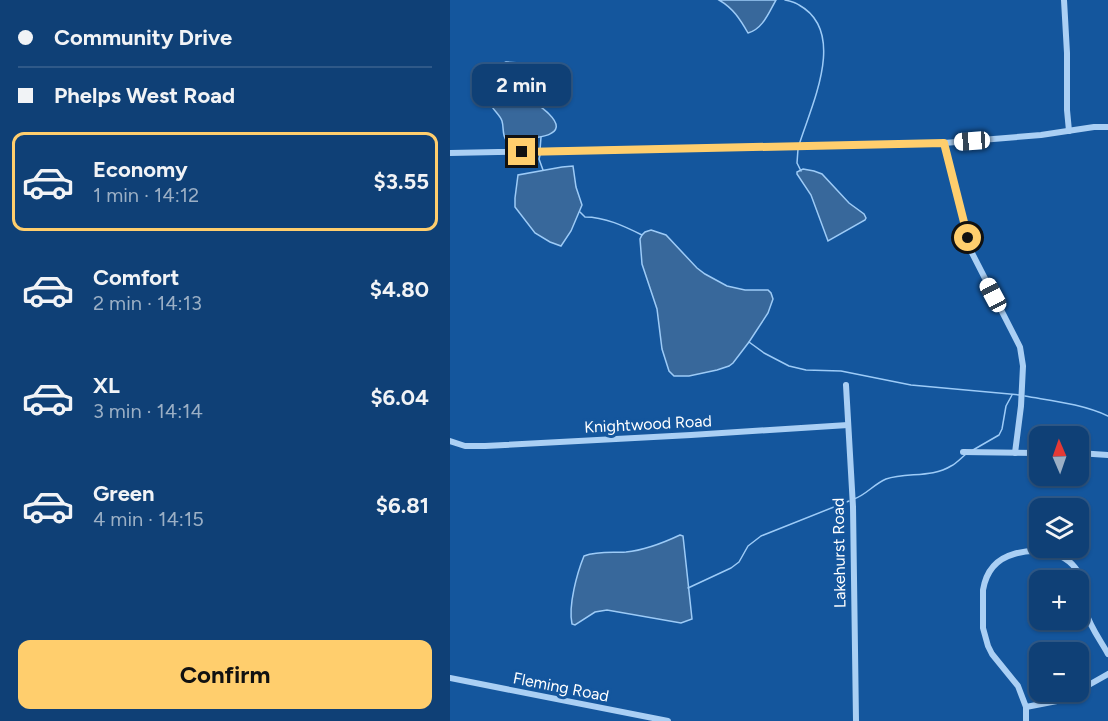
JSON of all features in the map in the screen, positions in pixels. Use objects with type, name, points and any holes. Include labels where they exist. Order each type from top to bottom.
[{"type":"street","points":[[1064,0],[1069,131]]},
{"type":"street","points":[[450,153],[944,143],[1108,127]]},
{"type":"street","points":[[944,143],[971,251],[1020,346],[1023,366],[1015,453]]},
{"type":"street","name":"Lakehurst Road","points":[[846,385],[853,507],[856,721]]},
{"type":"street","name":"Knightwood Road","points":[[450,441],[465,446],[485,446],[848,425]]},
{"type":"street","points":[[963,452],[1029,453]]},
{"type":"street","points":[[1089,453],[1108,454]]},
{"type":"street","points":[[1026,721],[1026,707],[1018,686],[992,654],[985,637],[984,583],[992,567],[1000,560],[1019,552],[1038,552],[1055,553],[1068,561],[1080,575],[1086,614],[1108,654]]},
{"type":"street","points":[[1089,685],[1108,674]]},
{"type":"street","name":"Fleming Road","points":[[450,678],[635,718],[668,721]]},
{"type":"street","points":[[1026,707],[1052,702]]},
{"type":"water","points":[[719,0],[776,0],[762,24],[748,33],[736,14]]},
{"type":"water","points":[[506,62],[520,63],[528,95],[549,114],[555,123],[556,129],[551,134],[506,140],[502,121],[491,105],[486,85],[494,69]]},
{"type":"water","points":[[573,166],[582,205],[571,231],[561,246],[535,233],[515,207],[518,175]]},
{"type":"water","points":[[803,169],[822,174],[849,203],[864,214],[865,220],[828,241],[811,195],[797,174]]},
{"type":"water","points":[[651,230],[666,235],[697,268],[727,286],[745,290],[768,290],[771,293],[773,299],[768,313],[749,342],[729,366],[689,376],[674,376],[669,371],[662,349],[657,309],[642,264],[640,239],[645,232]]},
{"type":"water","points":[[680,535],[683,536],[692,619],[681,623],[607,610],[595,612],[575,625],[572,624],[572,599],[584,556],[640,550]]},
{"type":"waterway","points":[[785,0],[797,4],[814,17],[821,33],[824,51],[817,91],[799,145]]},
{"type":"waterway","points":[[540,150],[541,137]]},
{"type":"waterway","points":[[798,149],[797,163],[801,171]]},
{"type":"waterway","points":[[540,155],[543,170]]},
{"type":"waterway","points":[[580,212],[585,217],[607,220],[642,235]]},
{"type":"waterway","points":[[749,342],[789,366],[806,370],[841,371],[911,385],[1020,395]]},
{"type":"waterway","points":[[973,450],[999,435],[1006,406],[1012,395]]},
{"type":"waterway","points":[[1025,396],[1078,406],[1108,416]]},
{"type":"waterway","points":[[854,499],[886,479],[944,470],[966,454]]},
{"type":"waterway","points":[[688,588],[731,568],[739,562],[748,546],[761,536],[849,501]]},
{"type":"route","points":[[522,152],[944,143],[968,238]]}]
